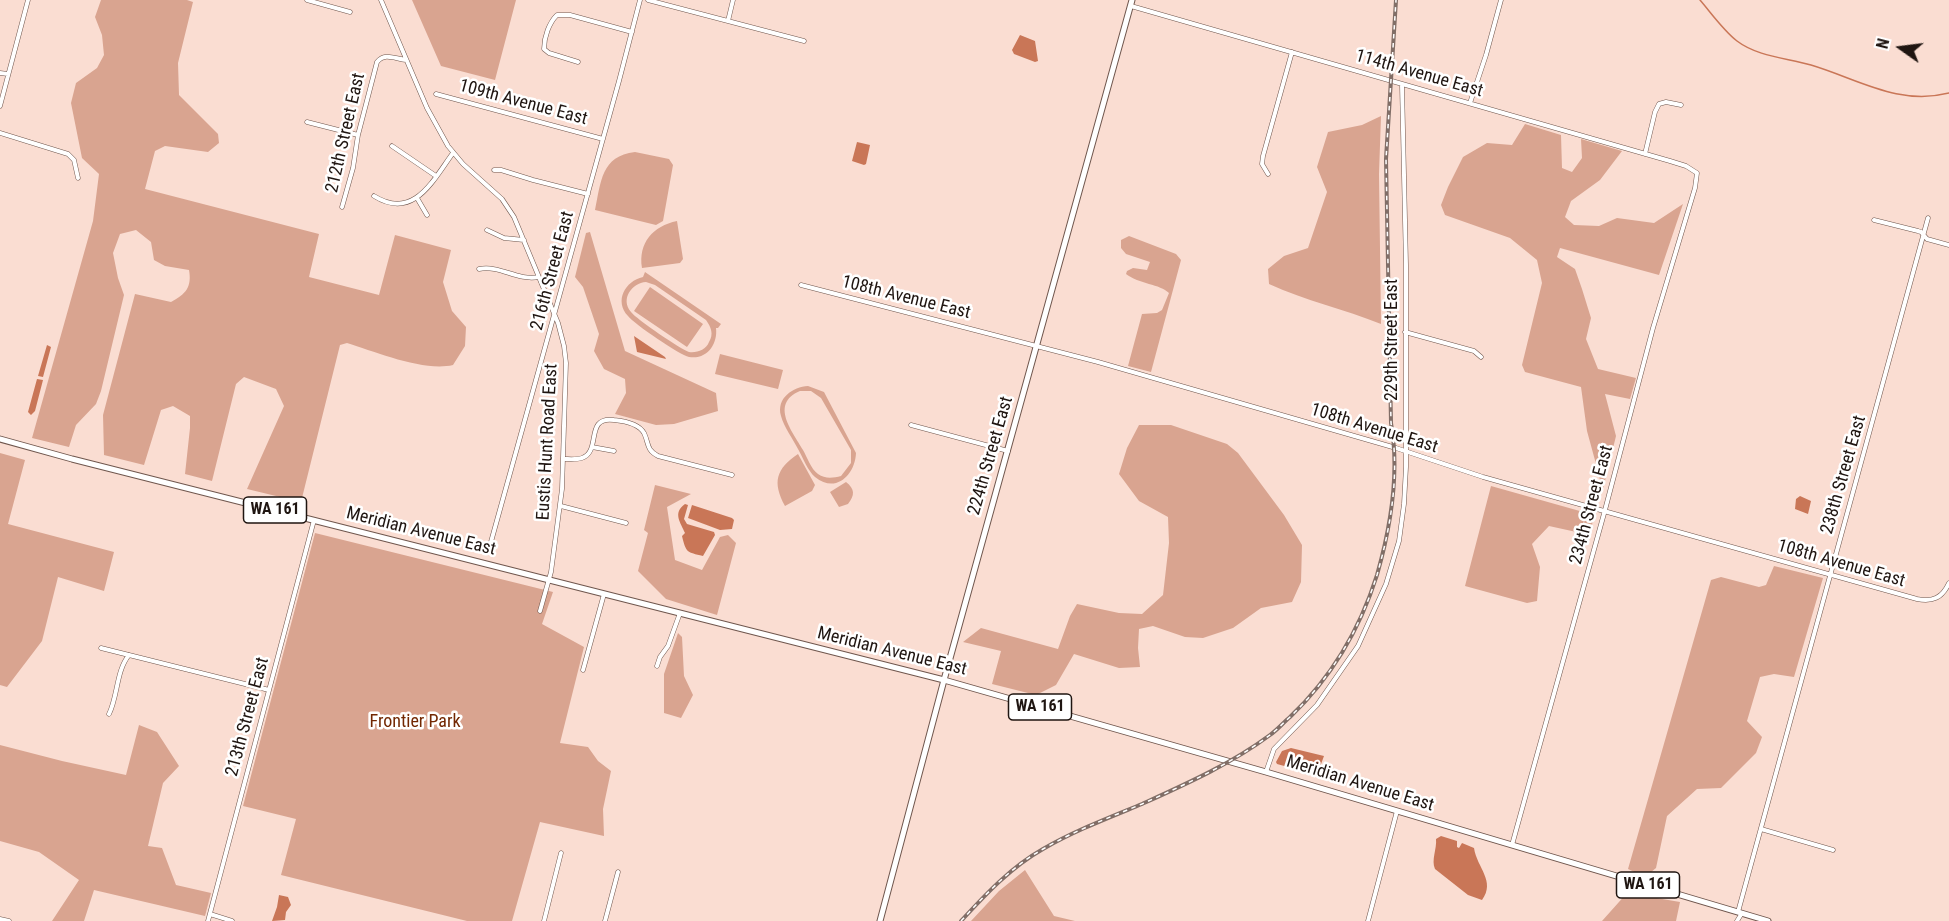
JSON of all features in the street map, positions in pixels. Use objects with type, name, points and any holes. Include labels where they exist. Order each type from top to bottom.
[{"type":"main road","name":"224th Street East","points":[[880,921],[944,680],[1132,3]]},
{"type":"main road","name":"Meridian Avenue East","points":[[0,439],[944,680],[1266,772],[1768,921]]},
{"type":"street","points":[[0,106],[28,0]]},
{"type":"street","points":[[310,0],[350,12]]},
{"type":"street","name":"Eustis Hunt Road East","points":[[381,0],[427,108],[453,153],[502,199],[514,217],[563,340],[566,363],[561,506],[550,580],[540,611]]},
{"type":"street","name":"216th Street East","points":[[489,549],[640,0]]},
{"type":"street","points":[[648,0],[804,41]]},
{"type":"street","points":[[728,21],[734,0]]},
{"type":"street","points":[[1470,103],[1501,0]]},
{"type":"street","name":"114th Avenue East","points":[[1132,3],[1402,85],[1686,166],[1697,173]]},
{"type":"street","points":[[578,62],[549,53],[544,49],[548,32],[557,15],[570,15],[632,32]]},
{"type":"street","points":[[1268,174],[1262,164],[1263,156],[1292,52]]},
{"type":"street","name":"212th Street East","points":[[342,207],[377,62],[385,56],[407,60]]},
{"type":"street","points":[[0,73],[8,74]]},
{"type":"street","name":"229th Street East","points":[[1266,772],[1274,749],[1313,710],[1358,646],[1391,571],[1399,540],[1404,504],[1406,452],[1406,265],[1402,85]]},
{"type":"street","name":"109th Avenue East","points":[[436,94],[603,139]]},
{"type":"street","points":[[1645,154],[1659,104],[1666,102],[1681,105]]},
{"type":"street","points":[[307,122],[358,135]]},
{"type":"street","points":[[0,133],[68,154],[74,160],[78,178]]},
{"type":"street","points":[[392,146],[436,176]]},
{"type":"street","points":[[374,196],[391,205],[417,198],[425,191],[453,153]]},
{"type":"street","points":[[494,170],[588,194]]},
{"type":"street","name":"234th Street East","points":[[1512,845],[1653,328],[1695,188],[1697,173]]},
{"type":"street","points":[[417,198],[428,214]]},
{"type":"street","name":"238th Street East","points":[[1740,913],[1928,219]]},
{"type":"street","points":[[1874,220],[1921,232],[1924,237],[1932,241],[1949,245]]},
{"type":"street","points":[[486,230],[504,238],[524,240]]},
{"type":"street","points":[[479,269],[490,267],[524,278],[539,277]]},
{"type":"street","name":"108th Avenue East","points":[[801,285],[1124,369],[1483,477],[1917,599],[1938,598],[1949,584]]},
{"type":"street","points":[[1405,332],[1472,351],[1481,357]]},
{"type":"street","points":[[563,459],[581,458],[587,455],[592,447],[594,432],[601,422],[612,419],[639,427],[647,446],[654,454],[732,475]]},
{"type":"street","points":[[911,425],[1008,451]]},
{"type":"street","points":[[592,447],[614,451]]},
{"type":"street","points":[[561,506],[626,523]]},
{"type":"street","name":"213th Street East","points":[[208,921],[314,520]]},
{"type":"street","points":[[583,670],[604,594]]},
{"type":"street","points":[[657,666],[671,640],[680,613]]},
{"type":"street","points":[[101,648],[269,690]]},
{"type":"street","points":[[109,714],[123,667],[129,655]]},
{"type":"street","points":[[1368,921],[1397,811]]},
{"type":"street","points":[[1761,829],[1833,850]]},
{"type":"street","points":[[544,921],[561,853]]},
{"type":"street","points":[[605,921],[618,872]]},
{"type":"street","points":[[1737,921],[1740,913]]},
{"type":"street","points":[[210,914],[232,921]]},
{"type":"street","points":[[0,919],[9,921]]},
{"type":"green space","points":[[101,0],[187,0],[193,2],[178,63],[179,95],[218,134],[219,143],[208,152],[165,146],[155,151],[145,189],[319,234],[309,277],[379,295],[395,235],[451,250],[443,282],[452,311],[466,327],[465,346],[453,365],[428,366],[400,360],[347,343],[340,345],[301,502],[247,489],[284,406],[276,389],[244,377],[236,384],[212,481],[185,474],[190,416],[173,406],[161,410],[144,465],[104,455],[103,415],[135,294],[171,302],[184,293],[190,281],[189,270],[165,266],[154,260],[151,242],[136,230],[120,234],[113,253],[124,295],[96,404],[76,425],[69,447],[32,438],[93,221],[99,174],[82,158],[71,103],[76,83],[97,68],[104,55],[102,35],[95,17]]},
{"type":"green space","points":[[412,0],[516,0],[495,80],[441,66]]},
{"type":"green space","points":[[1381,116],[1379,174],[1381,324],[1269,284],[1268,269],[1284,256],[1308,248],[1327,192],[1317,167],[1328,132],[1362,125]]},
{"type":"green space","points":[[1525,124],[1561,135],[1562,168],[1572,172],[1582,158],[1581,139],[1622,151],[1600,180],[1571,201],[1565,217],[1574,225],[1599,226],[1617,218],[1654,223],[1683,204],[1659,275],[1560,248],[1557,257],[1575,269],[1591,318],[1586,339],[1598,369],[1636,378],[1630,399],[1605,394],[1616,436],[1602,493],[1587,431],[1581,387],[1525,372],[1522,365],[1542,283],[1537,260],[1510,238],[1445,215],[1441,205],[1463,157],[1487,143],[1512,145]]},
{"type":"green space","points":[[635,152],[669,159],[673,165],[663,221],[656,225],[595,210],[601,180],[609,165],[624,154]]},
{"type":"green space","points":[[677,221],[683,259],[680,263],[642,268],[642,251],[649,237],[654,231],[668,223]]},
{"type":"green space","points":[[590,232],[625,351],[716,393],[718,411],[674,424],[656,425],[615,414],[626,393],[625,379],[604,369],[594,351],[599,334],[583,287],[575,277],[586,233]]},
{"type":"green space","points":[[1129,236],[1176,254],[1181,260],[1151,372],[1128,366],[1142,314],[1157,313],[1162,310],[1169,293],[1126,274],[1133,268],[1147,270],[1150,262],[1126,254],[1121,248],[1121,240]]},
{"type":"green space","points":[[645,272],[721,324],[716,328],[715,340],[710,350],[701,356],[684,355],[628,316],[622,304],[624,292],[631,283],[643,277]],"holes":[[[641,283],[655,285],[706,320],[712,333],[708,345],[698,351],[689,352],[631,312],[627,302],[629,292]]]},
{"type":"green space","points":[[650,287],[703,324],[687,347],[634,311]]},
{"type":"green space","points":[[720,354],[783,370],[778,389],[715,374]]},
{"type":"green space","points":[[808,386],[824,392],[856,453],[848,475],[837,483],[823,482],[812,474],[782,420],[780,410],[783,399],[792,391]],"holes":[[[800,391],[811,391],[821,398],[851,450],[851,463],[841,476],[832,478],[821,476],[816,472],[786,419],[786,403],[791,397]]]},
{"type":"green space","points":[[1139,425],[1171,425],[1227,444],[1238,453],[1284,515],[1302,545],[1301,582],[1292,602],[1261,608],[1233,628],[1203,638],[1185,637],[1153,626],[1139,629],[1140,667],[1119,668],[1074,654],[1056,685],[1036,695],[992,684],[1001,651],[963,642],[981,628],[1058,649],[1077,604],[1119,613],[1142,614],[1163,595],[1169,543],[1168,517],[1139,501],[1119,474],[1127,448]]},
{"type":"green space","points":[[0,453],[25,460],[8,524],[114,552],[104,591],[58,577],[42,641],[7,687],[0,685]]},
{"type":"green space","points":[[798,454],[815,485],[812,491],[785,506],[778,490],[778,477],[785,465]]},
{"type":"green space","points":[[846,482],[851,487],[853,495],[848,504],[839,507],[830,492]]},
{"type":"green space","points":[[655,485],[691,494],[667,507],[675,560],[702,570],[720,537],[728,535],[736,543],[717,615],[666,599],[638,571],[648,533],[644,530]]},
{"type":"green space","points":[[1491,486],[1594,515],[1590,535],[1549,526],[1532,544],[1540,567],[1537,601],[1527,603],[1465,586]]},
{"type":"green space","name":"Frontier Park","points":[[315,533],[553,592],[542,624],[584,647],[560,743],[588,747],[598,761],[611,771],[603,809],[604,836],[540,822],[512,921],[467,921],[281,875],[296,819],[243,806]]},
{"type":"green space","points":[[1774,566],[1823,578],[1794,677],[1774,674],[1760,677],[1747,721],[1762,737],[1756,753],[1721,788],[1697,789],[1667,816],[1656,868],[1645,877],[1628,869],[1711,580],[1721,577],[1759,587],[1766,585]]},
{"type":"green space","points":[[678,633],[682,637],[684,676],[693,695],[681,718],[664,713],[664,674]]},
{"type":"green space","points":[[139,725],[157,732],[179,766],[163,783],[148,846],[162,848],[176,885],[211,893],[205,916],[94,890],[84,921],[52,921],[79,880],[39,852],[0,841],[0,745],[126,775]]},
{"type":"green space","points":[[1025,870],[1054,916],[1075,921],[971,921],[999,891]]},
{"type":"green space","points":[[1627,893],[1680,902],[1676,921],[1602,921]]},
{"type":"shaded area","points":[[1020,35],[1035,41],[1038,61],[1014,54],[1012,50]]},
{"type":"shaded area","points":[[857,142],[870,145],[864,165],[852,161]]},
{"type":"shaded area","points":[[634,336],[665,357],[666,359],[637,352]]},
{"type":"shaded area","points":[[47,345],[51,347],[43,377],[38,376]]},
{"type":"shaded area","points":[[37,379],[43,380],[35,411],[31,415],[28,412]]},
{"type":"shaded area","points":[[1800,496],[1811,501],[1808,514],[1795,509],[1796,499]]},
{"type":"shaded area","points":[[685,504],[688,505],[684,519],[687,524],[714,532],[715,535],[703,556],[686,549],[682,536],[685,533],[678,514]]},
{"type":"shaded area","points":[[692,505],[732,518],[734,520],[732,529],[720,530],[688,518]]},
{"type":"shaded area","points":[[1291,748],[1324,756],[1317,775],[1277,764],[1282,751]]},
{"type":"shaded area","points":[[1441,836],[1457,841],[1459,848],[1462,843],[1474,848],[1486,880],[1486,893],[1482,900],[1468,895],[1435,869],[1436,839]]},
{"type":"shaded area","points":[[279,895],[288,897],[291,905],[286,912],[285,920],[272,921],[277,907]]},
{"type":"waterway","points":[[1700,0],[1732,37],[1754,51],[1811,65],[1895,94],[1930,96],[1949,93]]},
{"type":"railway","points":[[961,921],[989,891],[1031,856],[1079,831],[1208,773],[1273,733],[1305,702],[1331,669],[1362,614],[1377,575],[1393,500],[1395,461],[1391,423],[1386,159],[1396,0]]}]
